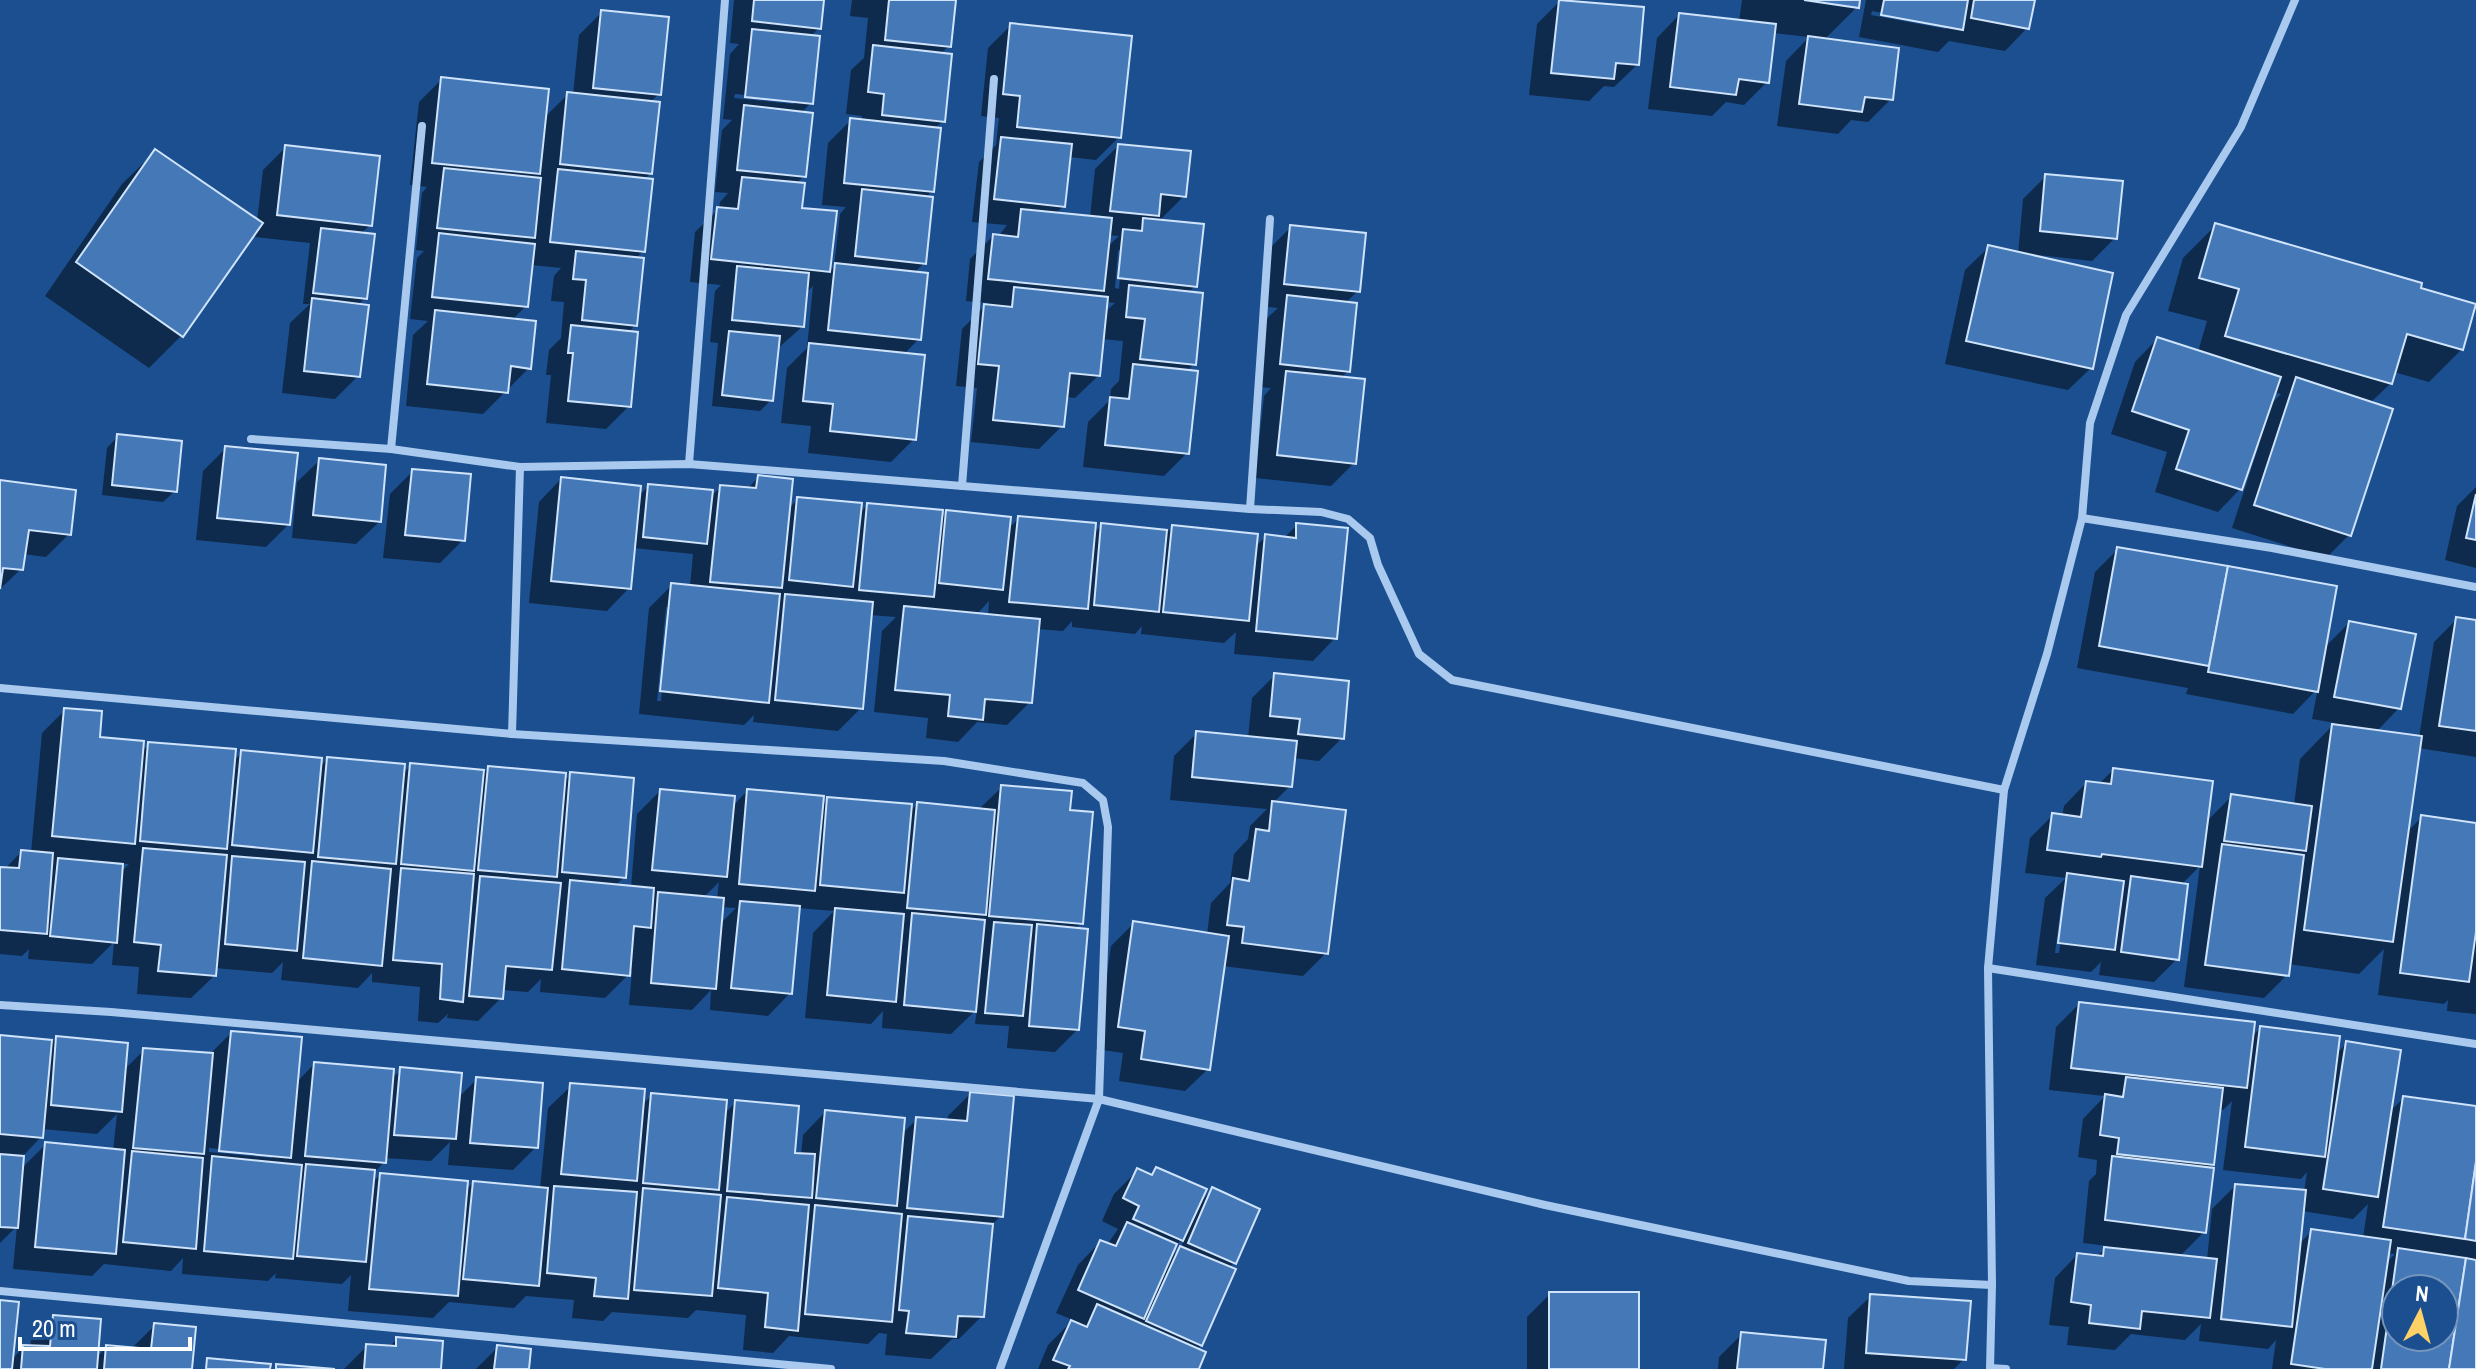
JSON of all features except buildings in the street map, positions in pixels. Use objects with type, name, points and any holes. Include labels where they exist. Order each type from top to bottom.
[{"type":"street","points":[[689,464],[725,0]]},
{"type":"street","points":[[2006,1369],[1990,1368],[1992,1285],[1988,968],[2004,790],[2047,654],[2082,518],[2090,423],[2126,315],[2241,127],[2295,0]]},
{"type":"street","points":[[962,486],[994,79]]},
{"type":"street","points":[[391,449],[422,126]]},
{"type":"street","points":[[1250,509],[1270,219]]},
{"type":"street","points":[[251,439],[391,449],[520,467],[689,464],[1321,512],[1348,519],[1370,538],[1378,565],[1419,654],[1452,680],[2004,790]]},
{"type":"street","points":[[512,734],[520,467]]},
{"type":"street","points":[[2082,518],[2272,548],[2476,587]]},
{"type":"street","points":[[0,688],[512,734],[944,761],[1083,783],[1103,800],[1108,827],[1099,1099],[1000,1369]]},
{"type":"street","points":[[1988,968],[2476,1044]]},
{"type":"street","points":[[0,1005],[111,1012],[1099,1099],[1545,1205],[1909,1281],[1992,1285]]},
{"type":"street","points":[[0,1291],[831,1369]]}]
